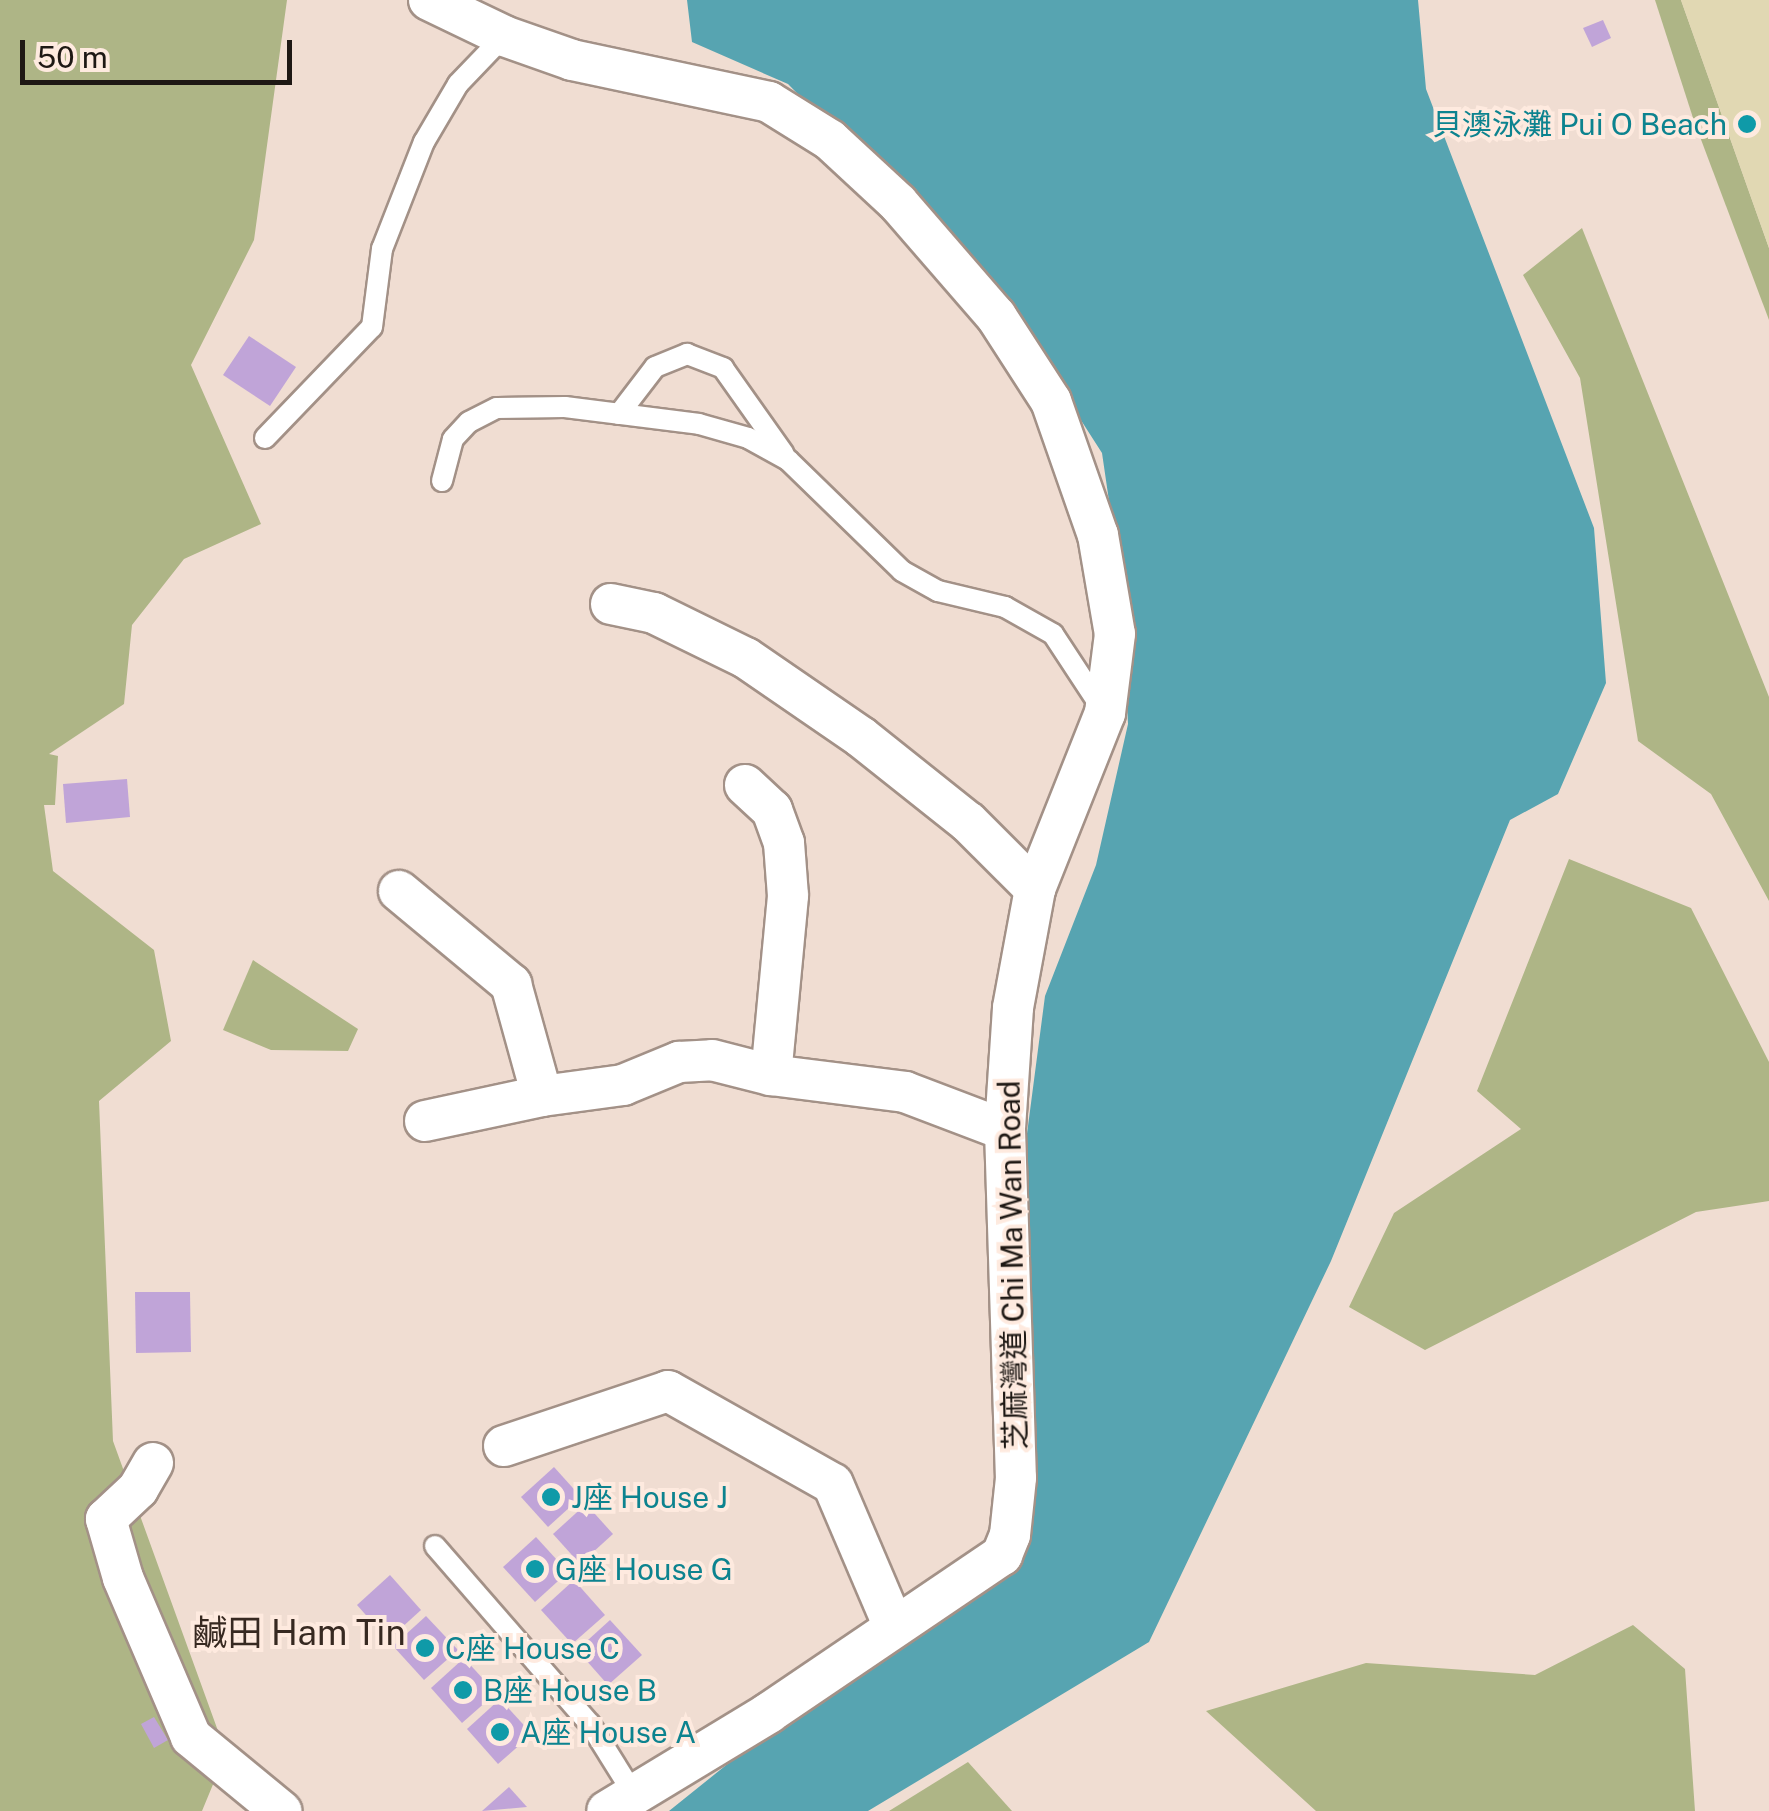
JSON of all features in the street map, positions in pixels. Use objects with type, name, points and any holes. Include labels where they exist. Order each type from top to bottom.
[{"type":"street","name":"芝麻灣道 Chi Ma Wan Road","points":[[429,0],[504,36],[572,60],[769,102],[830,140],[898,203],[996,316],[1051,401],[1069,442],[1109,584],[1115,634],[1105,713],[1036,889],[1013,1008],[1005,1130],[1016,1478],[1010,1534],[1002,1555],[769,1714],[620,1802]]},
{"type":"street","points":[[611,604],[654,613],[746,658],[861,737],[968,822],[1036,889]]},
{"type":"street","points":[[745,785],[772,810],[784,843],[788,896],[770,1075]]},
{"type":"street","points":[[399,891],[511,984],[542,1096]]},
{"type":"street","points":[[426,1121],[542,1096],[623,1086],[679,1062],[712,1060],[770,1075],[905,1092],[1005,1130]]},
{"type":"street","points":[[504,1446],[668,1392],[833,1484],[894,1626]]},
{"type":"street","points":[[153,1462],[138,1489],[106,1520],[123,1578],[191,1737],[282,1811]]},
{"type":"lane","points":[[265,438],[372,327],[382,249],[424,142],[458,84],[504,36]]},
{"type":"lane","points":[[618,414],[655,367],[688,354],[723,368],[738,384],[788,460],[902,572],[938,591],[1005,608],[1053,634],[1105,713]]},
{"type":"lane","points":[[442,481],[453,440],[468,422],[497,408],[566,407],[699,424],[748,438],[788,460]]},
{"type":"lane","points":[[435,1546],[590,1724],[620,1802]]},
{"type":"green space","points":[[0,0],[287,0],[254,240],[191,365],[261,524],[184,559],[132,625],[124,704],[49,754],[58,756],[55,805],[44,805],[53,871],[154,950],[171,1041],[99,1101],[113,1441],[226,1753],[202,1811],[0,1811]]},
{"type":"green space","points":[[1655,0],[1681,0],[1769,248],[1769,320],[1694,121]]},
{"type":"green space","points":[[1582,228],[1769,697],[1769,901],[1711,794],[1638,741],[1580,378],[1523,275]]},
{"type":"green space","points":[[1569,859],[1691,908],[1769,1062],[1769,1201],[1696,1212],[1425,1350],[1349,1307],[1394,1213],[1521,1129],[1477,1091]]},
{"type":"green space","points":[[253,960],[358,1029],[348,1051],[271,1050],[223,1030]]},
{"type":"green space","points":[[1633,1625],[1685,1669],[1695,1811],[1316,1811],[1206,1711],[1366,1663],[1535,1675]]},
{"type":"green space","points":[[968,1762],[1012,1811],[889,1811]]},
{"type":"sand","name":"貝澳泳灘 Pui O Beach","points":[[1681,0],[1769,0],[1769,248]]},
{"type":"water","points":[[687,0],[1418,0],[1426,89],[1594,528],[1606,683],[1558,794],[1510,820],[1331,1261],[1149,1642],[868,1811],[669,1811],[786,1717],[1019,1568],[1027,1371],[1022,1172],[1045,996],[1096,865],[1128,724],[1121,583],[1102,453],[1009,308],[788,84],[692,42]]},
{"type":"building","points":[[1603,20],[1611,38],[1592,47],[1583,28]]},
{"type":"building","points":[[249,336],[296,367],[270,406],[223,375]]},
{"type":"building","points":[[127,779],[130,817],[66,823],[63,784]]},
{"type":"building","points":[[135,1292],[190,1292],[191,1352],[136,1353]]},
{"type":"building","name":"J座 House J","points":[[554,1467],[581,1497],[548,1527],[521,1497]]},
{"type":"building","points":[[586,1504],[613,1534],[580,1564],[553,1534]]},
{"type":"building","name":"G座 House G","points":[[536,1537],[568,1572],[535,1602],[503,1567]]},
{"type":"building","points":[[390,1575],[421,1610],[388,1640],[357,1605]]},
{"type":"building","points":[[574,1580],[605,1615],[572,1644],[541,1610]]},
{"type":"building","name":"C座 House C","points":[[426,1616],[458,1650],[424,1680],[393,1646]]},
{"type":"building","points":[[610,1620],[642,1655],[608,1685],[577,1650]]},
{"type":"building","name":"B座 House B","points":[[464,1658],[496,1693],[462,1723],[431,1688]]},
{"type":"building","name":"A座 House A","points":[[500,1699],[532,1734],[498,1764],[467,1729]]},
{"type":"building","points":[[154,1717],[168,1740],[154,1748],[141,1724]]},
{"type":"building","points":[[509,1787],[527,1807],[482,1811]]},
{"type":"place","name":"貝澳泳灘 Pui O Beach","points":[[1747,124]]},
{"type":"place","name":"J座 House J","points":[[551,1497]]},
{"type":"place","name":"G座 House G","points":[[535,1569]]},
{"type":"place","name":"C座 House C","points":[[425,1648]]},
{"type":"place","name":"B座 House B","points":[[463,1690]]},
{"type":"place","name":"A座 House A","points":[[500,1732]]},
{"type":"district","name":"鹹田 Ham Tin","points":[[299,1633]]}]
